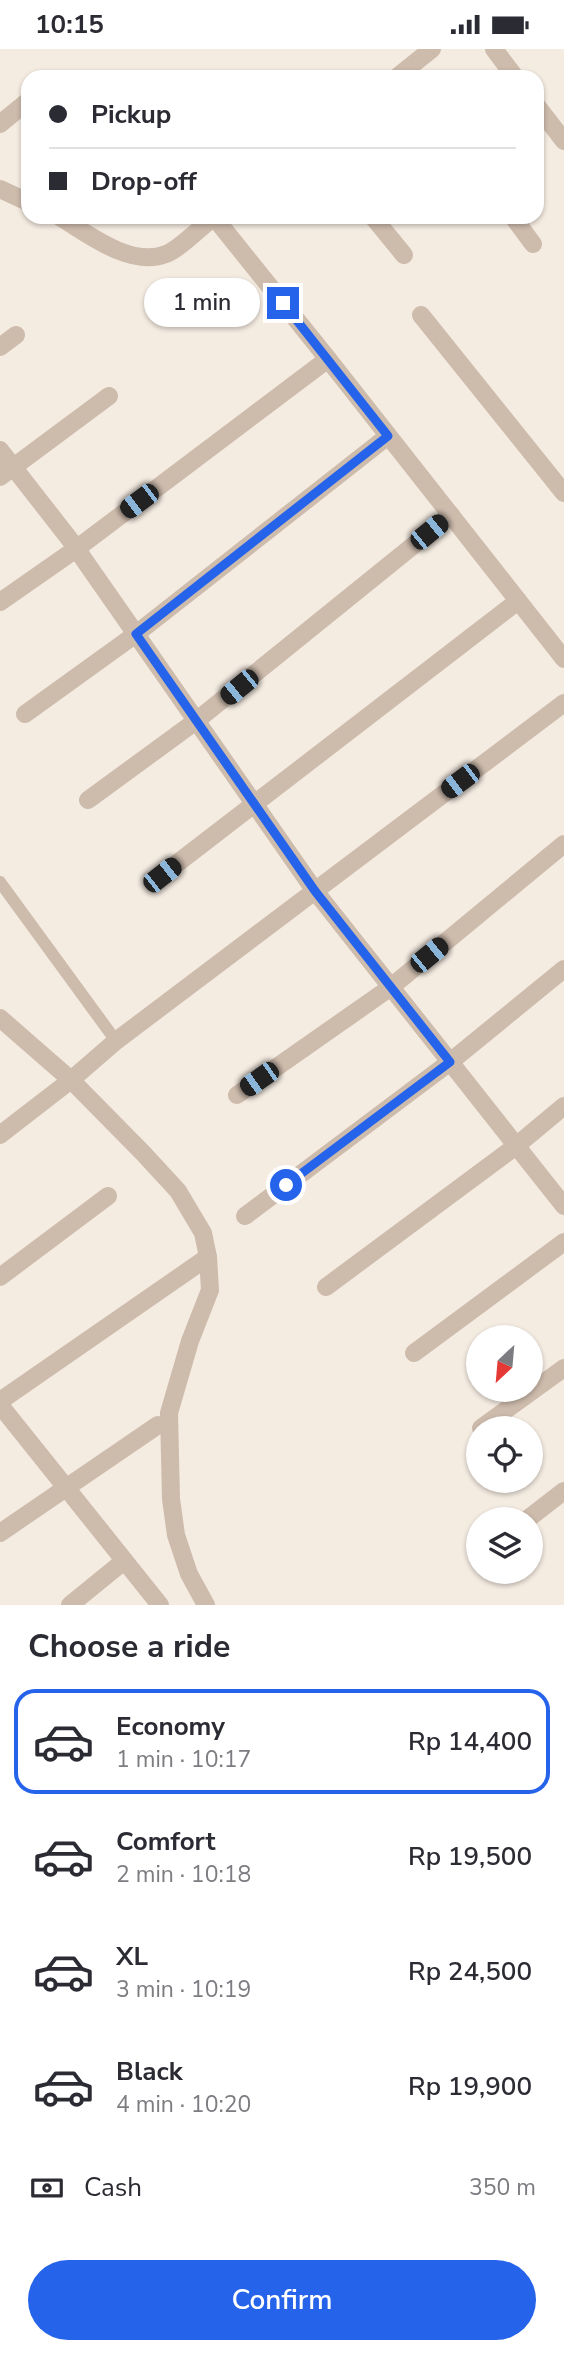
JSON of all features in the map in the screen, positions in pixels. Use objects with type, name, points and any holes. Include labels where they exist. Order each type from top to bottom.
[{"type":"street","points":[[408,70],[432,49]]},
{"type":"street","points":[[494,49],[510,70]]},
{"type":"street","points":[[0,124],[21,107]]},
{"type":"street","points":[[544,115],[564,141]]},
{"type":"street","points":[[0,189],[21,199]]},
{"type":"street","points":[[72,224],[116,250],[145,257],[167,254],[205,224]]},
{"type":"street","points":[[220,224],[564,659]]},
{"type":"street","points":[[379,224],[404,255]]},
{"type":"street","points":[[518,224],[533,244]]},
{"type":"street","points":[[421,315],[564,493]]},
{"type":"street","points":[[0,347],[16,335]]},
{"type":"street","points":[[0,602],[328,359]]},
{"type":"street","points":[[7,473],[109,396]]},
{"type":"street","points":[[25,715],[136,634],[388,436]]},
{"type":"street","points":[[0,450],[7,473],[76,548],[315,891],[564,1206]]},
{"type":"street","points":[[88,800],[196,721],[451,515]]},
{"type":"street","points":[[162,875],[518,601]]},
{"type":"street","points":[[0,1135],[116,1041],[564,703]]},
{"type":"street","points":[[237,1095],[391,987],[564,844]]},
{"type":"street","points":[[245,1216],[450,1062],[564,969]]},
{"type":"street","points":[[0,1017],[71,1080],[143,1153],[178,1191],[203,1233],[210,1290],[190,1341],[169,1413],[171,1499],[176,1535],[189,1574],[206,1605]]},
{"type":"street","points":[[326,1287],[516,1146],[564,1106]]},
{"type":"street","points":[[0,1277],[108,1196]]},
{"type":"street","points":[[414,1353],[564,1242]]},
{"type":"street","points":[[160,1605],[0,1403],[208,1257]]},
{"type":"street","points":[[497,1416],[564,1368]]},
{"type":"street","points":[[0,1533],[158,1425]]},
{"type":"street","points":[[543,1507],[564,1491]]},
{"type":"street","points":[[70,1605],[124,1561]]},
{"type":"lane","points":[[0,882],[116,1041]]},
{"type":"route","points":[[283,303],[388,436],[136,634],[315,891],[450,1062],[286,1185]]}]
